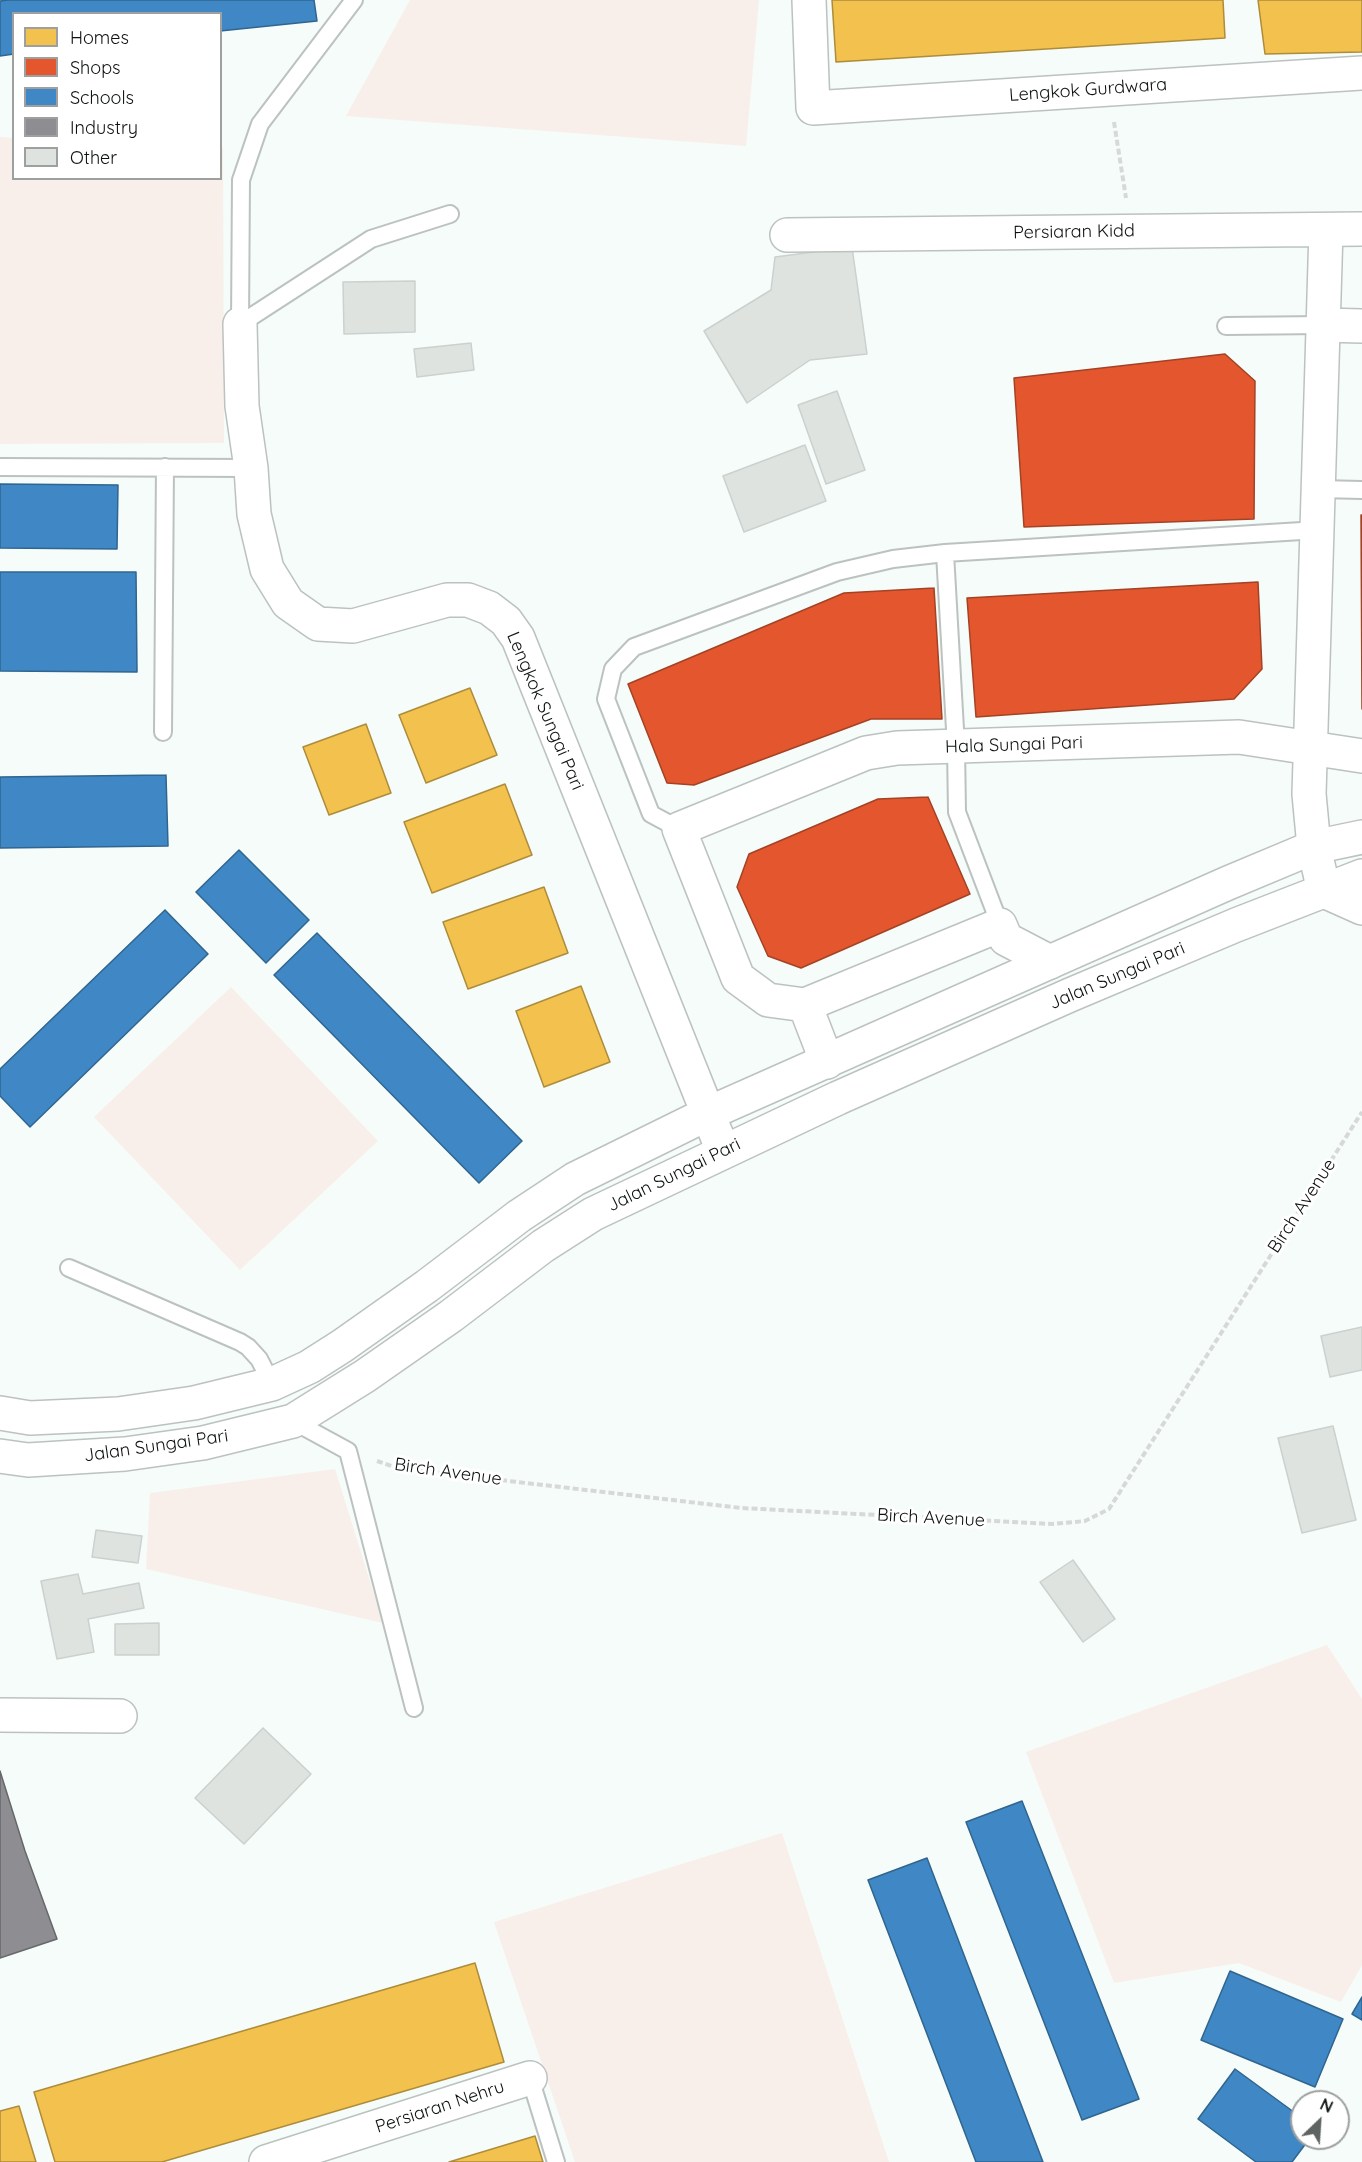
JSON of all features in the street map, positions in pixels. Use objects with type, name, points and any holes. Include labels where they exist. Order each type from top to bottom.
[{"type":"street","name":"Lengkok Gurdwara","points":[[809,0],[813,108],[1362,73]]},
{"type":"street","name":"Persiaran Kidd","points":[[787,235],[1362,229]]},
{"type":"street","points":[[1326,230],[1309,794],[1314,848],[1324,891],[1362,908]]},
{"type":"street","name":"Lengkok Sungai Pari","points":[[240,324],[242,406],[254,514],[267,569],[288,603],[318,624],[353,626],[447,600],[468,600],[489,608],[506,621],[518,638],[723,1151]]},
{"type":"street","points":[[1323,325],[1362,326]]},
{"type":"street","name":"Hala Sungai Pari","points":[[679,829],[866,753],[897,748],[1239,737],[1362,756]]},
{"type":"street","points":[[679,829],[738,978],[768,1000],[805,1005],[1000,925],[1006,939],[1050,962]]},
{"type":"street","name":"Jalan Sungai Pari","points":[[0,1413],[30,1418],[118,1414],[194,1403],[272,1384],[309,1367],[342,1346],[519,1216],[575,1179],[707,1114],[1050,962],[1314,848],[1362,837]]},
{"type":"street","name":"Jalan Sungai Pari","points":[[0,1456],[28,1460],[125,1454],[203,1443],[293,1421],[364,1376],[543,1246],[593,1214],[723,1151],[1070,995],[1236,925],[1362,876]]},
{"type":"street","points":[[805,1005],[826,1062]]},
{"type":"street","points":[[457,1263],[478,1295]]},
{"type":"street","points":[[0,1715],[120,1716]]},
{"type":"street","name":"Persiaran Nehru","points":[[266,2162],[530,2078]]},
{"type":"lane","points":[[240,324],[241,180],[260,124],[354,0]]},
{"type":"lane","points":[[240,324],[371,239],[450,214]]},
{"type":"lane","points":[[1226,326],[1323,325]]},
{"type":"lane","points":[[0,467],[250,468]]},
{"type":"lane","points":[[163,732],[165,467]]},
{"type":"lane","points":[[1319,489],[1362,490]]},
{"type":"lane","points":[[679,829],[651,814],[606,699],[613,669],[634,647],[837,572],[894,559],[945,553],[1318,530]]},
{"type":"lane","points":[[945,553],[956,747],[957,812],[1000,925]]},
{"type":"lane","points":[[69,1268],[240,1342],[248,1347],[258,1359],[272,1384]]},
{"type":"lane","points":[[293,1421],[348,1451],[414,1708]]},
{"type":"lane","name":"Persiaran Nehru","points":[[530,2078],[556,2162]]},
{"type":"path","points":[[1109,89],[1131,231]]},
{"type":"path","name":"Birch Avenue","points":[[348,1451],[397,1468],[741,1508],[1052,1524],[1086,1521],[1109,1509],[1362,1112]]},
{"type":"shaded area","points":[[410,0],[759,0],[746,146],[346,116]]},
{"type":"shaded area","points":[[0,137],[12,138],[12,180],[222,180],[223,148],[224,443],[0,444]]},
{"type":"shaded area","points":[[231,987],[378,1141],[240,1270],[94,1117]]},
{"type":"shaded area","points":[[335,1469],[383,1623],[146,1569],[150,1493]]},
{"type":"shaded area","points":[[1327,1645],[1362,1699],[1362,1965],[1341,2002],[1239,1963],[1114,1983],[1026,1752]]},
{"type":"shaded area","points":[[782,1833],[889,2162],[575,2162],[494,1922]]},
{"type":"building: Homes","points":[[832,0],[1223,0],[1225,38],[836,62]]},
{"type":"building: Homes","points":[[1258,0],[1362,0],[1362,52],[1265,54]]},
{"type":"building: Homes","points":[[470,688],[497,755],[426,783],[399,715]]},
{"type":"building: Homes","points":[[366,724],[391,793],[329,815],[303,747]]},
{"type":"building: Homes","points":[[505,784],[532,855],[432,893],[404,822]]},
{"type":"building: Homes","points":[[544,887],[568,953],[468,989],[443,922]]},
{"type":"building: Homes","points":[[581,986],[610,1062],[544,1087],[516,1011]]},
{"type":"building: Homes","points":[[475,1963],[504,2062],[162,2162],[55,2162],[34,2092]]},
{"type":"building: Homes","points":[[19,2106],[36,2162],[0,2162],[0,2111]]},
{"type":"building: Homes","points":[[535,2136],[543,2162],[449,2162]]},
{"type":"building: Shops","points":[[1225,354],[1255,381],[1254,519],[1024,527],[1014,378]]},
{"type":"building: Shops","points":[[1361,515],[1362,515],[1362,709]]},
{"type":"building: Shops","points":[[1258,582],[1262,669],[1234,699],[976,717],[967,598]]},
{"type":"building: Shops","points":[[934,588],[942,719],[871,719],[694,785],[667,783],[628,684],[844,593]]},
{"type":"building: Shops","points":[[928,797],[970,894],[801,968],[768,956],[737,887],[749,854],[878,799]]},
{"type":"building: Schools","points":[[314,0],[317,21],[222,31],[222,12],[12,12],[12,54],[0,56],[0,1]]},
{"type":"building: Schools","points":[[0,484],[118,485],[117,549],[0,548]]},
{"type":"building: Schools","points":[[0,572],[136,572],[137,672],[0,671]]},
{"type":"building: Schools","points":[[166,775],[168,846],[0,848],[0,777]]},
{"type":"building: Schools","points":[[239,850],[309,920],[266,963],[196,892]]},
{"type":"building: Schools","points":[[165,910],[208,954],[30,1127],[0,1096],[0,1069]]},
{"type":"building: Schools","points":[[317,933],[522,1141],[479,1183],[274,975]]},
{"type":"building: Schools","points":[[1022,1801],[1139,2099],[1082,2120],[966,1822]]},
{"type":"building: Schools","points":[[927,1858],[1043,2162],[976,2162],[868,1880]]},
{"type":"building: Schools","points":[[1230,1971],[1343,2019],[1315,2087],[1201,2040]]},
{"type":"building: Schools","points":[[1362,1997],[1362,2020],[1352,2014]]},
{"type":"building: Schools","points":[[1235,2069],[1290,2109],[1290,2150],[1301,2150],[1292,2162],[1256,2162],[1198,2119]]},
{"type":"building: Industry","points":[[0,1771],[25,1851],[57,1939],[0,1958]]},
{"type":"building: Other","points":[[852,247],[867,354],[810,360],[747,403],[704,331],[771,290],[775,257]]},
{"type":"building: Other","points":[[415,281],[415,332],[344,334],[343,282]]},
{"type":"building: Other","points":[[471,343],[474,370],[417,377],[414,349]]},
{"type":"building: Other","points":[[837,391],[865,470],[826,484],[798,405]]},
{"type":"building: Other","points":[[805,445],[826,501],[744,532],[723,476]]},
{"type":"building: Other","points":[[1362,1327],[1362,1370],[1330,1377],[1321,1336]]},
{"type":"building: Other","points":[[1333,1426],[1356,1520],[1302,1533],[1278,1438]]},
{"type":"building: Other","points":[[96,1530],[142,1536],[138,1563],[92,1557]]},
{"type":"building: Other","points":[[1073,1560],[1115,1619],[1083,1642],[1040,1582]]},
{"type":"building: Other","points":[[78,1574],[83,1594],[139,1583],[144,1608],[88,1619],[94,1652],[57,1659],[41,1581]]},
{"type":"building: Other","points":[[159,1623],[159,1655],[115,1655],[115,1624]]},
{"type":"building: Other","points":[[263,1728],[311,1774],[244,1844],[195,1798]]}]
